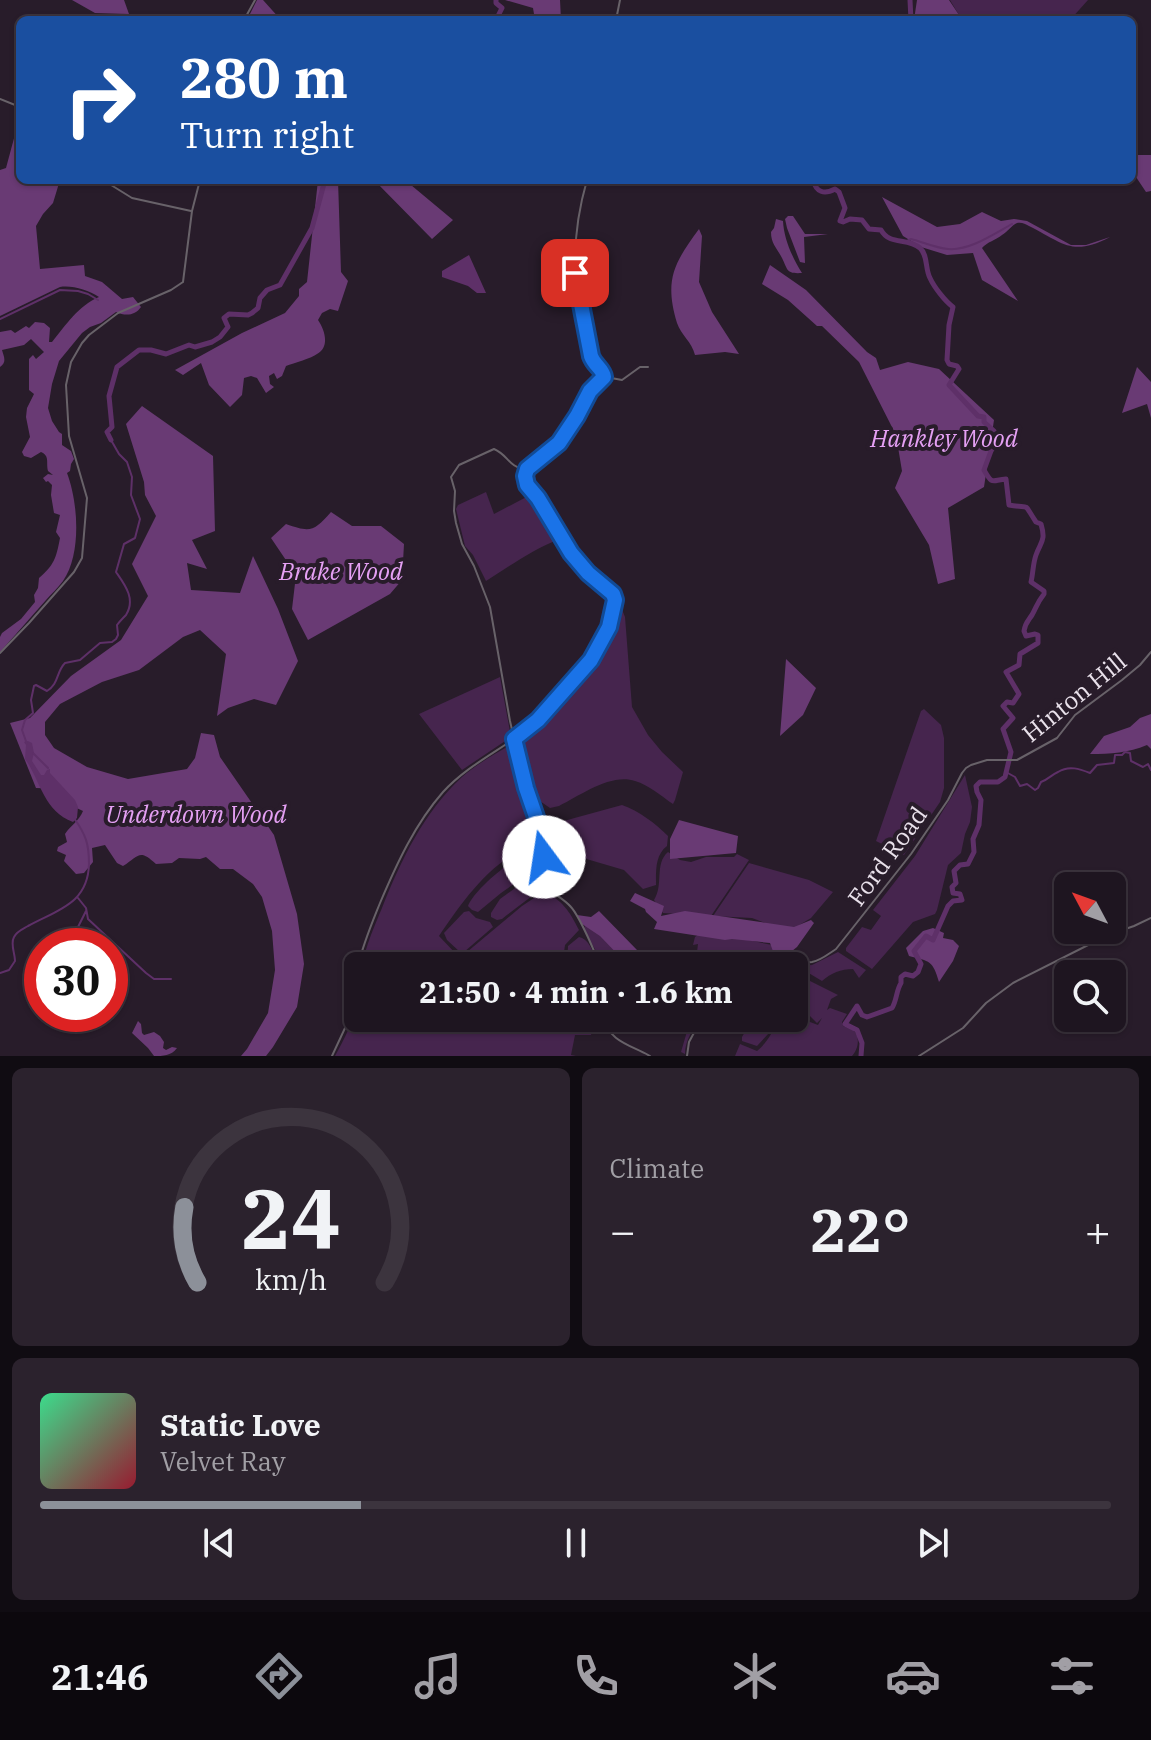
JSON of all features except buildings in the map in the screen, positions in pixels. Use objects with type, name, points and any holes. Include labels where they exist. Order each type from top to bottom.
[{"type":"street","points":[[109,184],[132,198],[192,211]]},
{"type":"street","points":[[0,653],[74,572],[82,558],[87,498],[68,428],[66,385],[71,362],[89,335],[118,313],[181,284],[199,184]]},
{"type":"street","points":[[586,184],[577,223],[574,263],[590,353],[604,377]]},
{"type":"street","points":[[604,377],[622,380],[640,367],[648,367]]},
{"type":"street","points":[[526,470],[559,443],[590,391],[604,377]]},
{"type":"street","points":[[526,470],[513,466],[494,449],[458,465],[451,477],[455,493],[454,516],[460,541],[474,566],[490,607],[514,739],[526,788],[546,846],[539,876],[545,887],[574,910],[595,952]]},
{"type":"street","points":[[362,952],[395,867],[418,827],[443,793],[457,778],[538,720],[591,660],[609,627],[615,600],[613,594],[588,573],[571,553],[527,485],[526,470]]},
{"type":"street","name":"Hinton Hill","points":[[1013,760],[1057,738],[1075,715],[1122,680],[1151,652]]},
{"type":"street","name":"Ford Road","points":[[808,962],[820,960],[847,937],[911,854],[948,800],[962,773],[980,761],[1013,760]]},
{"type":"street","points":[[919,1056],[963,1028],[986,1003],[1013,983],[1108,935],[1151,918]]},
{"type":"street","points":[[332,1056],[345,1032]]},
{"type":"street","points":[[611,1032],[619,1042],[650,1056]]},
{"type":"street","points":[[687,1056],[694,1032]]},
{"type":"shaded area","points":[[950,0],[1088,0],[1074,16],[959,15]]},
{"type":"shaded area","points":[[469,255],[486,293],[477,293],[468,286],[442,277],[442,271]]},
{"type":"shaded area","points":[[486,492],[494,514],[532,494],[560,539],[486,581],[465,546],[456,509],[458,505]]},
{"type":"shaded area","points":[[619,602],[625,617],[632,707],[648,735],[683,772],[675,800],[673,804],[645,785],[626,779],[606,782],[550,808],[534,797],[528,784],[519,739],[563,697],[593,662]]},
{"type":"shaded area","points":[[500,677],[511,737],[462,770],[419,714]]},
{"type":"shaded area","points":[[924,709],[941,725],[944,788],[940,802],[904,855],[876,841]]},
{"type":"shaded area","points":[[24,742],[32,743],[34,753],[32,761],[41,775],[50,769],[50,773],[75,800],[77,818],[73,822],[55,810],[43,794],[25,759]]},
{"type":"shaded area","points":[[514,743],[522,785],[543,848],[527,849],[512,856],[497,866],[470,893],[439,936],[454,952],[366,952],[389,890],[425,821],[448,791],[480,763]]},
{"type":"shaded area","points":[[965,775],[972,807],[970,822],[961,853],[948,865],[937,910],[935,914],[913,922],[872,969],[846,948],[862,927],[871,930],[881,916],[873,910],[915,856]]},
{"type":"shaded area","points":[[622,805],[646,818],[668,836],[667,846],[657,864],[656,885],[643,889],[624,870],[583,858],[567,857],[559,845],[557,830],[560,822]]},
{"type":"shaded area","points":[[668,852],[680,860],[691,862],[706,857],[734,857],[737,854],[749,860],[711,916],[663,913],[654,900],[661,862]]},
{"type":"shaded area","points":[[529,853],[536,856],[538,861],[534,870],[478,912],[468,906],[494,875]]},
{"type":"shaded area","points":[[749,863],[809,880],[833,892],[811,918],[796,927],[779,928],[752,918],[713,916]]},
{"type":"shaded area","points":[[532,876],[542,889],[502,919],[491,917],[500,899]]},
{"type":"shaded area","points":[[543,892],[565,907],[579,930],[565,945],[564,952],[467,952]]},
{"type":"shaded area","points":[[469,911],[476,918],[490,922],[493,927],[464,952],[460,952],[444,933],[464,912]]},
{"type":"shaded area","points":[[589,924],[619,952],[597,952],[584,930],[585,925]]},
{"type":"shaded area","points":[[699,934],[733,937],[772,945],[774,952],[697,952],[698,944],[693,945]]},
{"type":"shaded area","points":[[579,937],[593,952],[568,952],[568,946]]},
{"type":"shaded area","points":[[838,952],[866,970],[859,978],[853,969],[849,969],[836,972],[822,981],[808,973],[808,965]]},
{"type":"shaded area","points":[[808,980],[838,995],[831,999],[827,1010],[830,1008],[847,1014],[843,1026],[853,1030],[858,1043],[852,1056],[735,1056],[740,1044],[757,1051],[771,1032],[808,1032],[808,1021],[818,1025],[822,1018],[817,1023],[810,1016]]},
{"type":"shaded area","points":[[592,1032],[591,1035],[575,1035],[571,1055],[576,1056],[335,1056],[347,1034]]},
{"type":"shaded area","points":[[687,1032],[692,1032],[685,1054],[681,1052]]},
{"type":"shaded area","points":[[745,1032],[769,1032],[757,1046],[742,1041]]},
{"type":"green space","points":[[72,0],[124,0],[129,14],[95,13]]},
{"type":"green space","points":[[257,0],[263,0],[277,16],[249,16]]},
{"type":"green space","points":[[505,0],[560,0],[561,16],[534,16],[533,8]]},
{"type":"green space","points":[[917,0],[949,0],[962,16],[915,16]]},
{"type":"green space","points":[[16,131],[16,184],[59,184],[53,203],[36,226],[40,269],[84,265],[85,276],[102,282],[122,299],[133,297],[141,307],[130,314],[116,312],[90,327],[59,361],[48,408],[52,421],[62,434],[62,445],[71,451],[74,459],[67,473],[76,513],[76,542],[69,570],[61,584],[0,652],[2,633],[21,619],[35,602],[39,578],[54,561],[60,538],[56,532],[60,515],[54,513],[52,485],[43,478],[53,475],[48,471],[46,455],[41,452],[31,458],[22,452],[30,437],[26,417],[34,394],[29,390],[29,359],[33,355],[36,359],[44,352],[31,339],[24,345],[2,350],[4,361],[0,367],[0,332],[11,330],[15,333],[35,322],[44,323],[50,328],[49,342],[52,342],[79,311],[99,297],[80,289],[60,287],[0,316],[0,170],[6,168]]},
{"type":"green space","points":[[1136,155],[1151,155],[1151,191],[1146,192],[1136,177]]},
{"type":"green space","points":[[318,184],[338,184],[341,272],[348,281],[338,311],[330,309],[322,313],[318,320],[325,338],[321,351],[286,366],[282,376],[277,379],[274,373],[269,376],[270,384],[274,387],[266,393],[257,378],[244,378],[242,395],[230,407],[209,385],[201,363],[183,375],[175,370],[285,313],[299,296],[299,289],[307,282]]},
{"type":"green space","points":[[378,184],[410,184],[453,220],[432,239]]},
{"type":"green space","points":[[882,197],[937,227],[960,224],[982,212],[1001,221],[1027,221],[1071,245],[1086,245],[1110,237],[1097,243],[1077,247],[1060,242],[1019,223],[986,244],[982,248],[1018,301],[982,280],[973,253],[947,255],[921,247],[903,236]]},
{"type":"green space","points":[[793,216],[805,234],[828,234],[804,237],[805,263],[800,262],[787,228],[785,219]]},
{"type":"green space","points":[[776,219],[783,221],[789,248],[802,273],[788,270],[773,243],[771,232]]},
{"type":"green space","points":[[699,229],[702,236],[699,282],[712,312],[739,354],[695,355],[677,323],[671,295],[674,273],[683,252]]},
{"type":"green space","name":"Hankley Wood","points":[[770,265],[806,290],[876,358],[880,370],[908,362],[939,369],[994,420],[984,487],[948,508],[955,579],[938,584],[929,545],[895,488],[902,471],[896,435],[859,362],[822,326],[817,326],[788,300],[762,284]]},
{"type":"green space","points":[[1137,367],[1151,382],[1151,418],[1147,404],[1122,413]]},
{"type":"green space","name":"Underdown Wood","points":[[142,406],[213,456],[215,531],[192,540],[207,569],[187,563],[191,590],[240,593],[253,556],[298,661],[276,705],[254,699],[228,708],[217,716],[226,654],[200,630],[183,637],[139,670],[102,682],[60,704],[45,722],[45,735],[54,748],[87,767],[128,779],[187,769],[195,758],[201,733],[214,735],[220,757],[274,835],[297,914],[304,964],[297,1007],[266,1056],[241,1056],[268,1013],[275,970],[272,931],[262,897],[253,884],[233,869],[220,869],[206,857],[179,858],[172,863],[156,864],[139,855],[123,866],[117,863],[105,845],[92,848],[93,862],[84,873],[76,874],[64,861],[66,855],[57,851],[67,842],[65,834],[83,811],[66,803],[63,789],[36,788],[10,723],[30,718],[71,676],[121,640],[148,596],[132,564],[156,516],[145,495],[126,424]]},
{"type":"green space","name":"Brake Wood","points":[[331,512],[352,526],[381,526],[404,544],[402,580],[390,594],[308,640],[292,609],[296,575],[271,538],[286,524],[301,529],[312,528]]},
{"type":"green space","points":[[786,659],[816,688],[803,715],[780,736]]},
{"type":"green space","points":[[1151,714],[1151,749],[1147,745],[1133,750],[1090,754],[1104,736],[1130,727]]},
{"type":"green space","points":[[679,820],[738,836],[736,853],[670,859],[670,839]]},
{"type":"green space","points":[[635,893],[664,906],[661,916],[685,911],[794,927],[811,920],[814,923],[791,952],[773,952],[770,943],[725,940],[654,929],[657,922],[645,909],[630,901]]},
{"type":"green space","points":[[599,911],[637,950],[645,952],[615,952],[582,924],[577,915],[591,917]]},
{"type":"green space","points":[[933,928],[944,933],[943,938],[953,940],[959,946],[939,982],[932,966],[909,956],[906,948],[923,931]]},
{"type":"green space","points":[[138,1021],[144,1035],[154,1032],[164,1042],[163,1048],[177,1048],[164,1056],[154,1056],[132,1033]]},
{"type":"waterway","points":[[496,0],[502,8],[498,16]]},
{"type":"waterway","points":[[910,0],[911,16]]},
{"type":"waterway","points":[[111,440],[107,432],[112,427],[109,396],[117,367],[139,350],[166,354],[189,345],[195,347],[212,342],[228,327],[224,318],[229,314],[248,315],[258,308],[260,298],[267,290],[280,285],[312,228],[324,184]]},
{"type":"waterway","points":[[815,184],[821,191],[835,189],[839,192],[845,208],[840,221],[862,220],[869,229],[881,230],[889,238],[915,245],[923,251],[932,282],[953,307],[947,360],[959,369],[949,385],[978,416],[984,417],[997,441],[984,470],[991,480],[1006,479],[1009,505],[1026,507],[1036,522],[1041,524],[1043,534],[1031,582],[1044,594],[1024,631],[1026,636],[1038,635],[1038,643],[1020,654],[1019,665],[1006,672],[1019,694],[1013,703],[1007,702],[1003,706],[1013,718],[1003,729],[1011,752],[1005,777],[998,782],[980,782],[976,786],[981,800],[979,825],[973,839],[974,852],[968,864],[960,865],[954,871],[956,883],[952,887],[953,893],[960,894],[962,900],[953,901],[948,906],[933,940],[926,936],[914,951],[921,964],[918,972],[913,976],[905,974],[901,977],[892,1008],[867,1017],[857,1006],[845,1024],[857,1030],[862,1043],[861,1056]]},
{"type":"waterway","points":[[907,241],[911,239],[956,249],[981,241],[1012,224]]},
{"type":"waterway","points":[[0,319],[60,290],[78,291],[98,300]]},
{"type":"waterway","points":[[27,744],[22,730],[25,720],[33,713],[31,700],[34,686],[47,691],[54,685],[65,663],[80,660],[100,643],[116,639],[117,625],[129,609],[128,592],[116,572],[124,544],[135,538],[140,519],[131,495],[132,477],[127,462],[111,440]]},
{"type":"waterway","points":[[1006,772],[1015,777],[1020,786],[1027,784],[1035,790],[1041,782],[1062,770],[1074,768],[1090,773],[1097,765],[1114,763],[1115,755],[1125,752],[1130,753],[1131,761],[1143,767],[1148,764],[1151,770]]},
{"type":"waterway","points":[[33,753],[48,768]]},
{"type":"waterway","points":[[0,973],[9,970],[15,961],[12,943],[17,933],[69,904],[83,888],[89,864],[88,851],[84,835],[74,818]]},
{"type":"waterway","points":[[78,898],[86,908],[88,919],[146,973],[154,979],[171,979]]},
{"type":"waterway","points":[[78,928],[86,911]]},
{"type":"route","points":[[544,857],[546,846],[535,819],[514,739],[538,720],[591,660],[609,627],[615,600],[613,594],[572,556],[525,480],[527,469],[559,443],[590,391],[604,377],[591,356],[575,273]]}]
